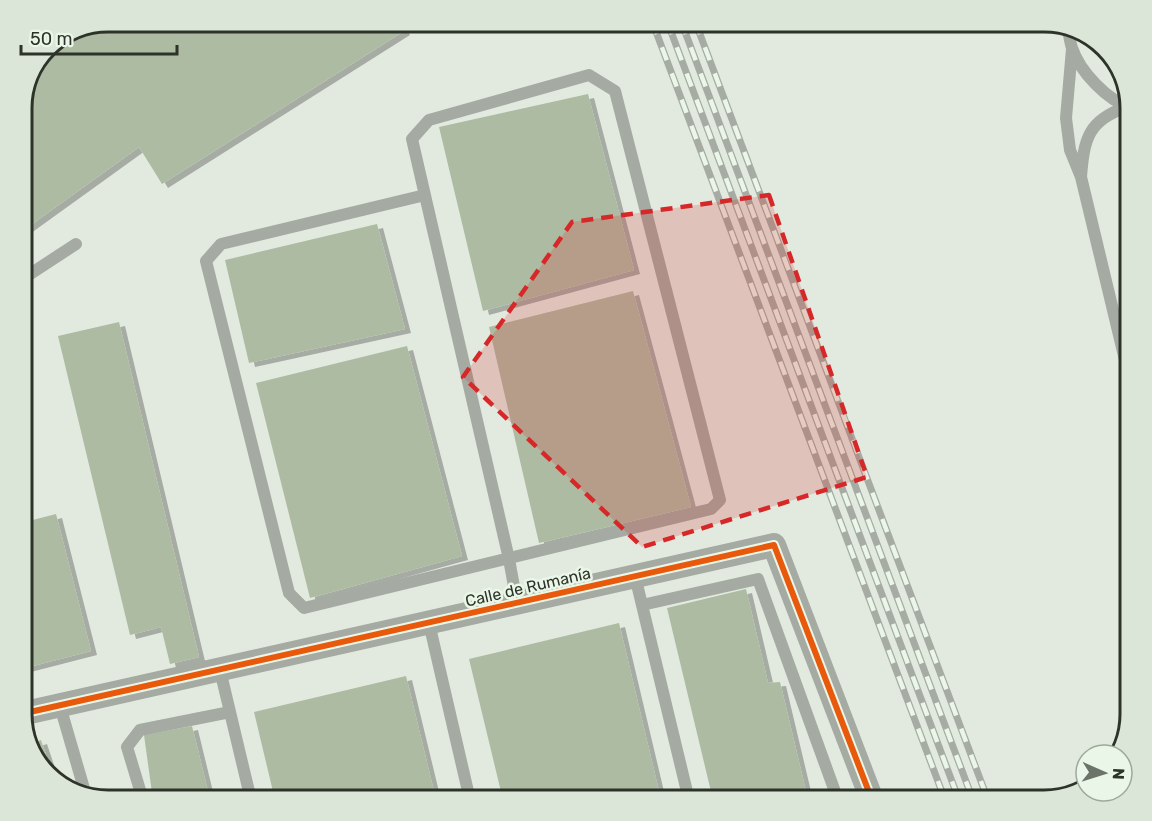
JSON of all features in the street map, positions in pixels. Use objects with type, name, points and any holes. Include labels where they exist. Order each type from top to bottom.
[{"type":"street","name":"Calle de Rumanía","points":[[32,712],[774,545],[868,790]]},
{"type":"lane","points":[[1069,36],[1072,49],[1066,118],[1070,150],[1081,177],[1120,339]]},
{"type":"lane","points":[[1072,49],[1086,73],[1112,98],[1120,102]]},
{"type":"lane","points":[[425,195],[221,244],[206,261],[289,593],[304,608],[509,560],[711,510],[720,500],[615,91],[589,75],[429,120],[412,139],[425,195],[509,560],[518,603]]},
{"type":"lane","points":[[1081,177],[1084,146],[1097,122],[1111,112],[1120,110]]},
{"type":"lane","points":[[32,273],[76,244]]},
{"type":"lane","points":[[635,576],[687,790]]},
{"type":"lane","points":[[642,605],[758,579],[834,790]]},
{"type":"lane","points":[[429,622],[468,790]]},
{"type":"lane","points":[[220,670],[249,790]]},
{"type":"lane","points":[[60,706],[83,785]]},
{"type":"lane","points":[[140,790],[127,747],[140,730],[230,712]]},
{"type":"highlighted area","points":[[769,195],[867,477],[642,547],[463,377],[572,222]]},
{"type":"building","points":[[107,31],[404,31],[162,184],[139,147],[32,224],[34,88],[47,61],[57,50],[78,37]]},
{"type":"building","points":[[588,94],[634,270],[483,311],[439,127]]},
{"type":"building","points":[[377,224],[405,329],[249,363],[225,260]]},
{"type":"building","points":[[633,291],[691,507],[539,543],[489,327]]},
{"type":"building","points":[[119,322],[199,657],[170,664],[161,627],[130,635],[58,336]]},
{"type":"building","points":[[407,346],[462,556],[310,598],[256,383]]},
{"type":"building","points":[[56,514],[91,651],[32,666],[32,520]]},
{"type":"building","points":[[746,589],[768,683],[780,682],[806,790],[711,790],[667,608]]},
{"type":"building","points":[[619,623],[659,790],[501,790],[469,659]]},
{"type":"building","points":[[406,676],[434,790],[273,790],[254,712]]},
{"type":"building","points":[[192,726],[208,790],[152,790],[144,735]]},
{"type":"building","points":[[41,740],[48,761],[42,752],[37,741]]},
{"type":"railway","points":[[656,31],[941,790]]},
{"type":"railway","points":[[671,31],[955,790]]},
{"type":"railway","points":[[685,31],[969,790]]},
{"type":"railway","points":[[699,31],[984,790]]},
{"type":"cycle path","points":[[32,712],[774,545],[868,790]]}]
